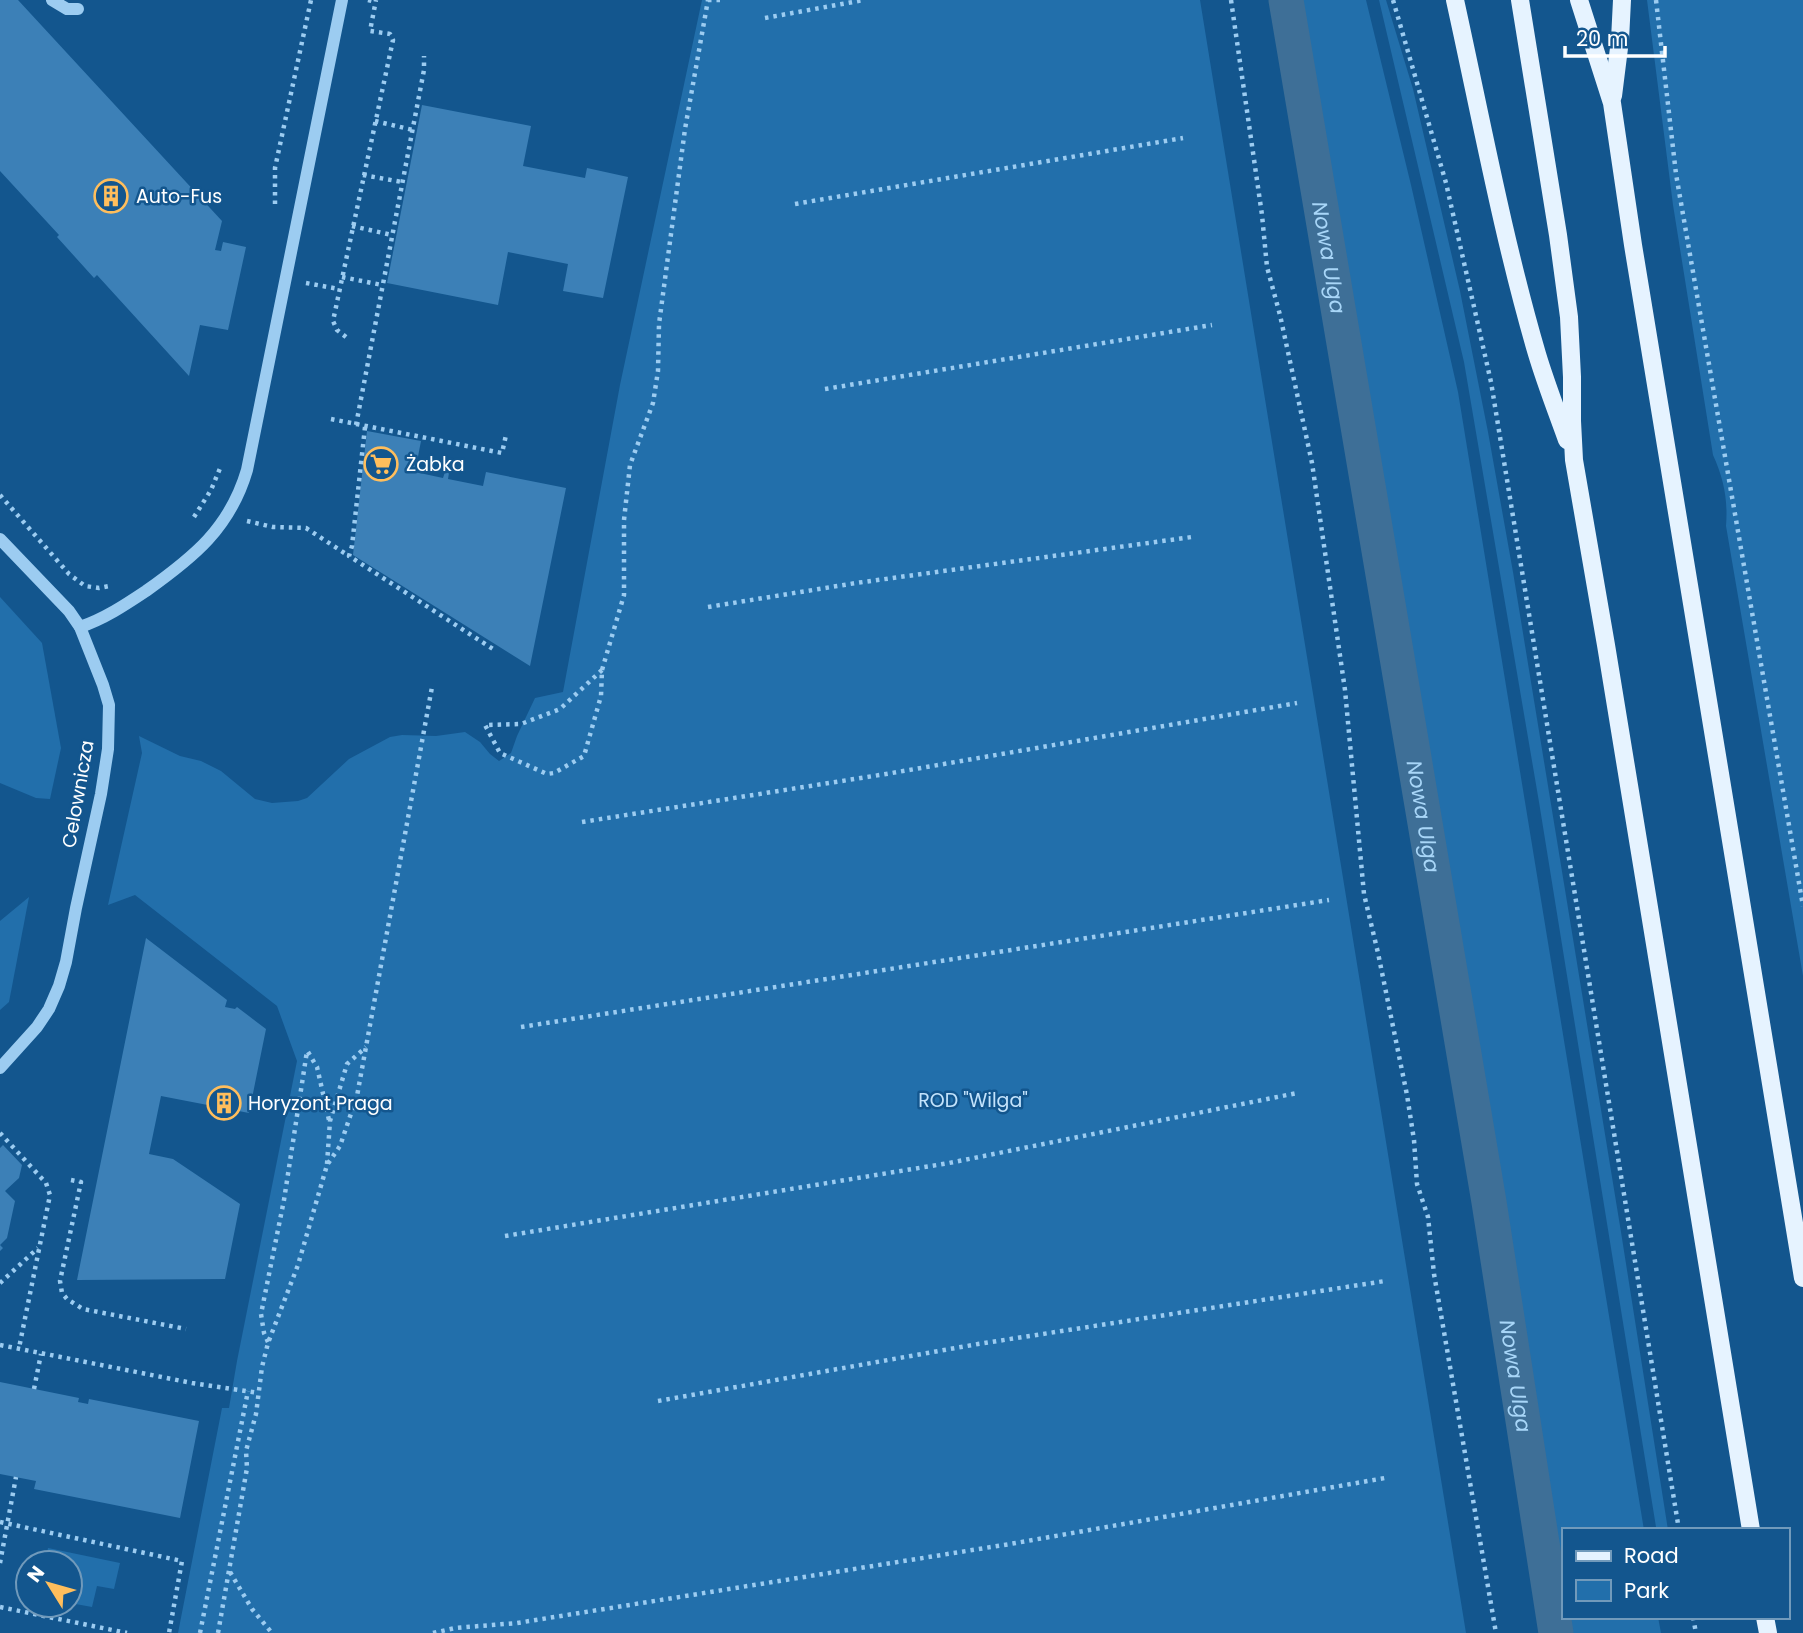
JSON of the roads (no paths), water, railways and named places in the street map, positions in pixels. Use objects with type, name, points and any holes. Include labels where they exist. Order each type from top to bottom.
[{"type":"main road","points":[[1455,0],[1518,282],[1556,413],[1574,460]]},
{"type":"main road","points":[[1520,0],[1569,317],[1574,460],[1751,1528]]},
{"type":"main road","points":[[1579,0],[1612,103],[1803,1278]]},
{"type":"main road","points":[[1612,103],[1622,0]]},
{"type":"street","points":[[52,0],[67,9],[78,9]]},
{"type":"street","points":[[80,627],[123,606],[194,555],[216,532],[237,498],[247,470],[342,0]]},
{"type":"street","name":"Celownicza","points":[[0,539],[69,611],[80,627],[109,705],[108,749],[101,794],[59,986],[37,1027],[0,1068]]},
{"type":"waterway","name":"Nowa Ulga","points":[[1286,0],[1489,1202],[1556,1633]]},
{"type":"place","name":"Auto-Fus","points":[[111,196]]},
{"type":"place","name":"Żabka","points":[[381,464]]},
{"type":"place","name":"Horyzont Praga","points":[[224,1103]]},
{"type":"park label","name":"ROD \"Wilga\"","points":[[973,1100]]}]
